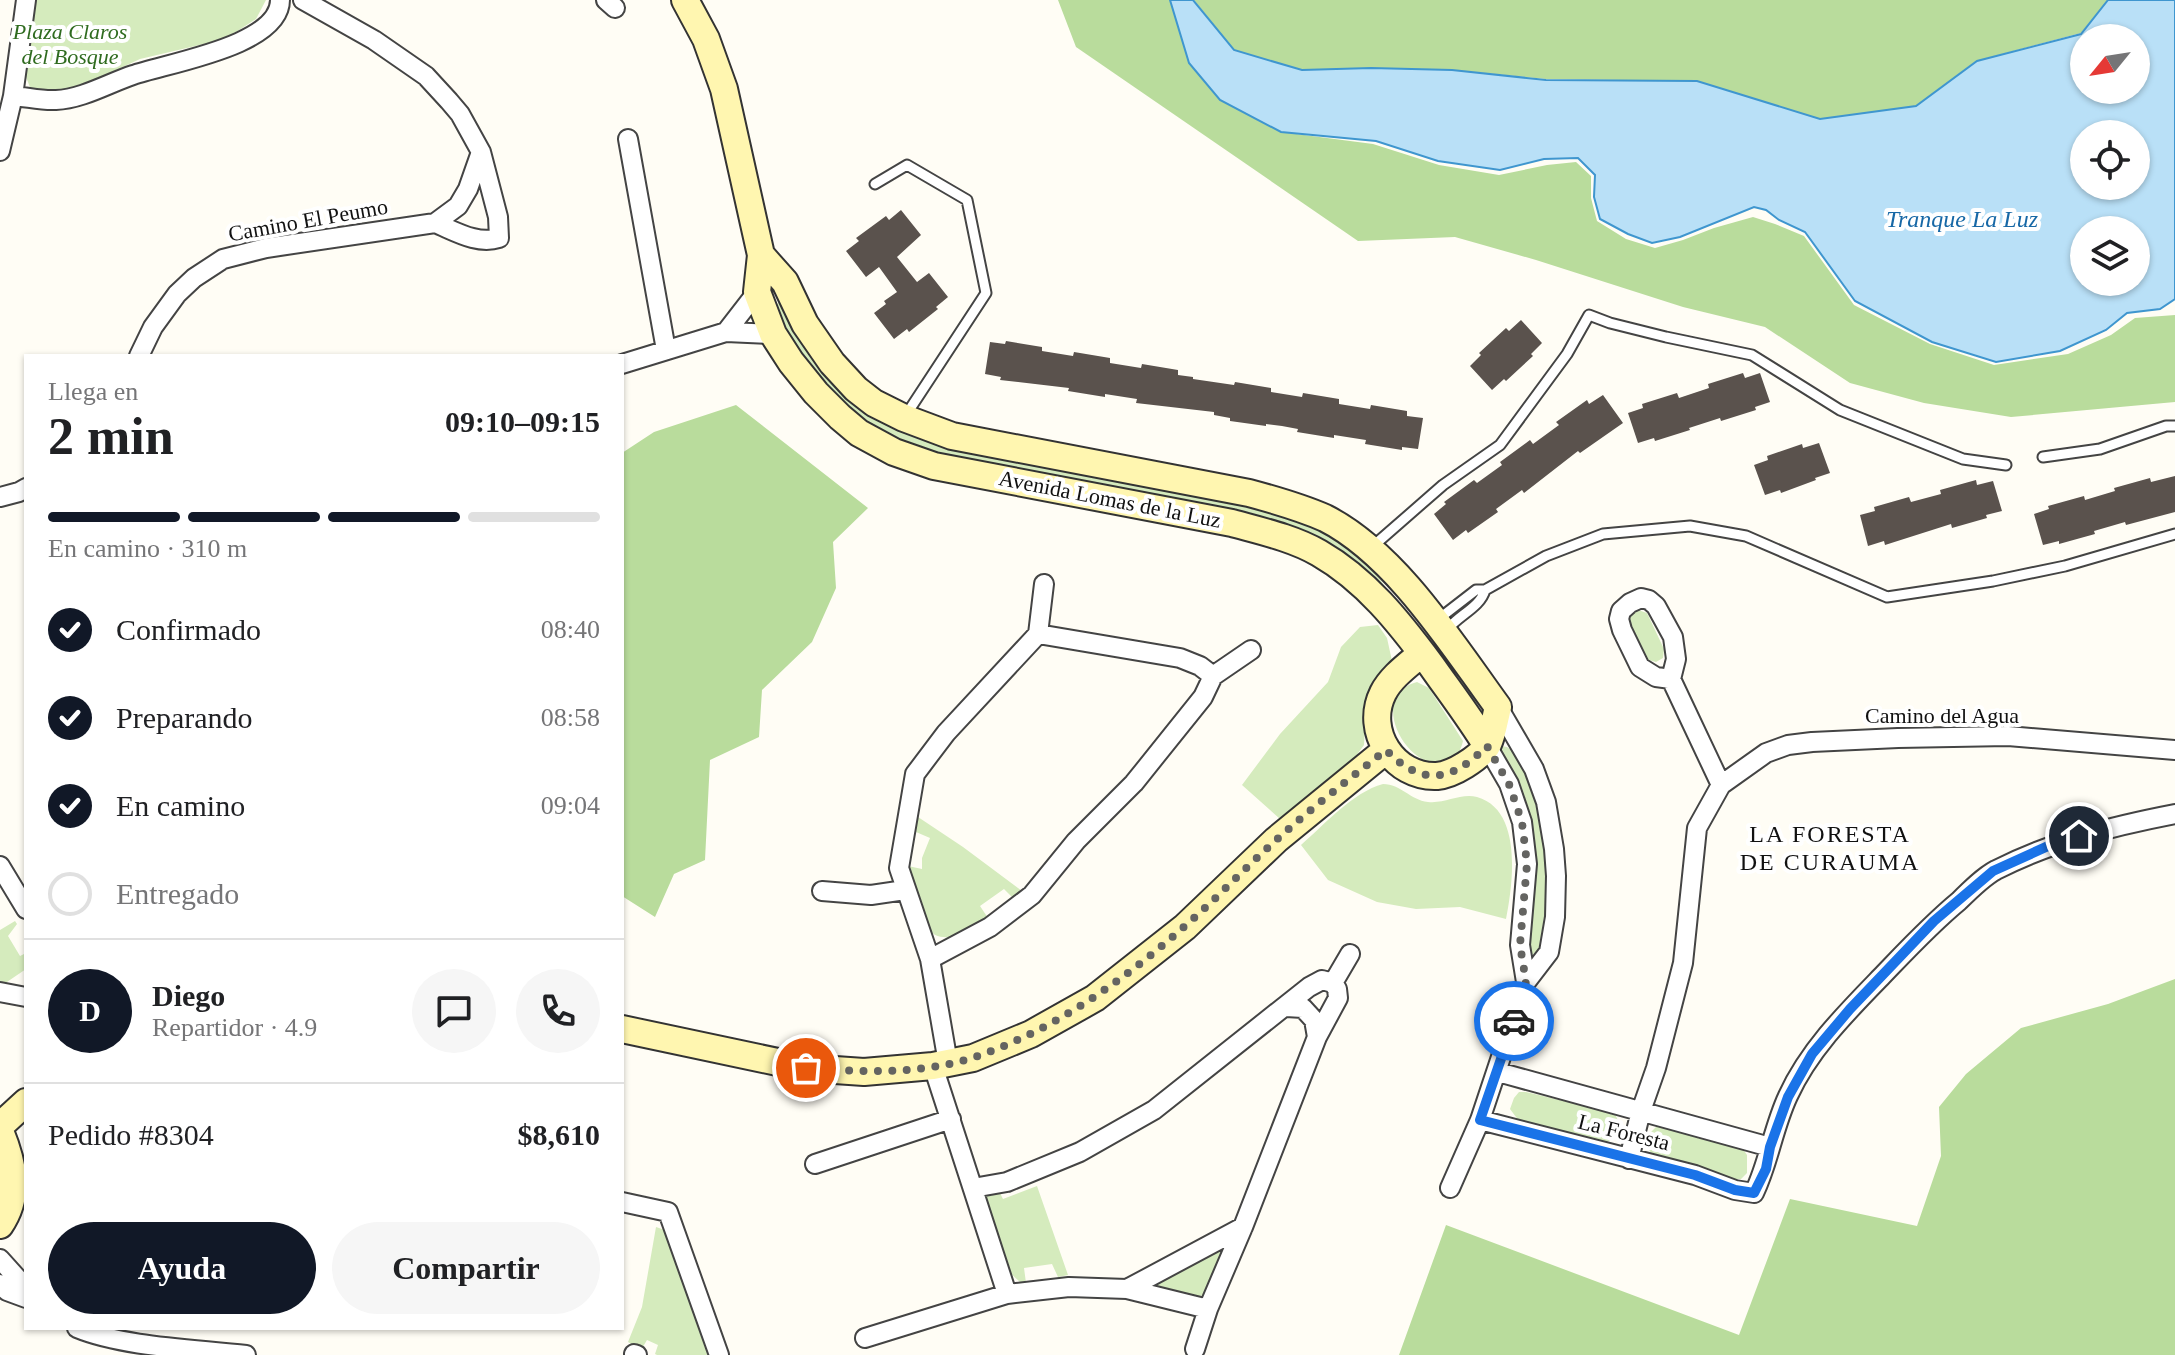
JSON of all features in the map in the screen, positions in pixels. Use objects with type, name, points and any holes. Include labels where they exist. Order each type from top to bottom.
[{"type":"street","points":[[0,151],[13,96],[26,0]]},
{"type":"street","points":[[13,96],[56,100],[210,54],[242,41],[272,21],[280,8],[280,0]]},
{"type":"street","points":[[303,0],[374,40],[426,76],[460,114],[481,152],[498,217],[499,238],[480,241],[435,223]]},
{"type":"street","name":"Avenida Lomas de la Luz","points":[[685,0],[706,39],[724,89],[761,255],[757,292],[773,334],[791,362],[827,406],[859,433],[894,452],[934,466],[1232,523],[1302,545],[1351,573],[1383,604],[1422,653],[1471,719],[1509,784],[1522,822],[1527,864],[1520,945],[1526,982]]},
{"type":"street","points":[[628,139],[666,350]]},
{"type":"street","points":[[435,223],[458,206],[468,189],[481,152]]},
{"type":"street","name":"Camino El Peumo","points":[[140,354],[153,327],[177,294],[194,278],[223,259],[266,248],[435,223]]},
{"type":"street","name":"Avenida Lomas de la Luz","points":[[761,255],[785,282],[805,324],[832,363],[874,403],[952,436],[1249,493],[1326,519],[1383,560],[1439,626],[1498,707],[1534,769],[1546,802],[1556,876],[1555,917],[1549,952],[1526,982],[1498,1072],[1450,1188]]},
{"type":"street","points":[[726,332],[757,292]]},
{"type":"street","points":[[624,363],[726,332],[773,334]]},
{"type":"street","points":[[0,497],[24,489]]},
{"type":"street","points":[[1007,1294],[951,1119],[940,1065],[930,959],[899,868],[915,774],[946,733],[1038,634],[1044,584]]},
{"type":"street","points":[[1038,634],[1180,658],[1200,666],[1213,676]]},
{"type":"street","points":[[930,959],[990,927],[1032,895],[1076,841],[1134,783],[1203,697],[1213,676],[1251,650]]},
{"type":"street","points":[[1422,653],[1399,672],[1383,692],[1376,712],[1378,733],[1386,750],[1402,766],[1418,774],[1437,776],[1455,771],[1473,760],[1487,746],[1498,707]]},
{"type":"street","points":[[1671,679],[1721,785]]},
{"type":"street","name":"Camino del Agua","points":[[1629,1159],[1683,963],[1697,828],[1721,785],[1766,753],[1788,745],[1812,742],[2008,736],[2175,750]]},
{"type":"street","points":[[624,1029],[806,1068],[864,1072],[940,1065],[973,1058],[1031,1034],[1095,998],[1185,927],[1276,840],[1386,750]]},
{"type":"street","points":[[1770,1147],[1788,1097],[1812,1054],[1850,1009],[1934,921],[1993,871],[2057,842],[2175,814]]},
{"type":"street","points":[[0,866],[24,906]]},
{"type":"street","points":[[822,891],[871,895],[905,890]]},
{"type":"street","points":[[1333,983],[1350,954]]},
{"type":"street","points":[[973,1188],[1007,1182],[1080,1152],[1154,1110],[1309,987],[1322,980],[1333,983],[1338,998],[1317,1037],[1208,1309],[1195,1349]]},
{"type":"street","points":[[0,992],[24,997]]},
{"type":"street","points":[[1286,1007],[1303,1008],[1314,1020],[1317,1037]]},
{"type":"street","name":"La Foresta","points":[[1480,1120],[1695,1175],[1735,1190],[1754,1193],[1766,1169],[1770,1147],[1498,1072]]},
{"type":"street","points":[[0,1225],[9,1212],[14,1179],[0,1128],[24,1104]]},
{"type":"street","points":[[815,1164],[951,1119]]},
{"type":"street","points":[[624,1202],[668,1212],[719,1355]]},
{"type":"street","points":[[1127,1289],[1243,1227]]},
{"type":"street","points":[[0,1259],[18,1279],[24,1292]]},
{"type":"street","points":[[0,1284],[7,1291],[24,1295]]},
{"type":"street","points":[[865,1338],[1007,1294],[1069,1287],[1127,1289],[1208,1309]]},
{"type":"street","points":[[81,1330],[125,1341],[246,1355]]},
{"type":"lane","points":[[875,184],[907,165],[967,200],[986,293],[904,418]]},
{"type":"lane","points":[[1370,549],[1443,485],[1500,445],[1567,354],[1589,315],[1652,333],[1752,355],[1849,414],[1963,459],[2006,465]]},
{"type":"lane","points":[[2043,457],[2100,449],[2166,426],[2175,426]]},
{"type":"lane","points":[[1439,626],[1445,614],[1476,590],[1485,590],[1546,556],[1603,534],[1690,526],[1746,536],[1887,597],[1993,581],[2065,566],[2175,534]]},
{"type":"lane","points":[[1439,626],[1452,623],[1483,599],[1485,590]]},
{"type":"green space","name":"Plaza Claros del Bosque","points":[[37,0],[266,0],[256,19],[225,39],[140,59],[84,85],[61,92],[31,90],[23,69],[29,18]]},
{"type":"green space","points":[[1058,0],[1170,0],[1189,63],[1220,100],[1281,132],[1373,144],[1439,165],[1499,175],[1576,162],[1591,176],[1591,198],[1597,221],[1626,239],[1655,248],[1753,217],[1775,224],[1804,236],[1854,305],[1930,344],[1994,365],[2068,354],[2111,335],[2135,318],[2175,315],[2175,402],[2011,417],[1924,403],[1850,383],[1765,327],[1683,307],[1536,260],[1455,237],[1358,241],[1076,47]]},
{"type":"green space","points":[[1194,0],[2108,0],[2088,24],[2070,24],[2070,36],[1976,61],[1916,106],[1820,119],[1697,81],[1546,79],[1452,70],[1302,70],[1234,50]]},
{"type":"green space","points":[[782,302],[855,402],[1271,505],[1357,548],[1408,618],[1348,560],[928,455],[883,438],[821,385],[783,327],[776,307]]},
{"type":"green space","points":[[736,405],[868,508],[833,542],[836,588],[812,642],[762,690],[759,737],[710,760],[705,860],[674,874],[655,917],[624,897],[624,452],[654,432]]},
{"type":"green space","points":[[1638,610],[1647,613],[1664,649],[1663,658],[1656,662],[1645,659],[1629,623],[1631,614]]},
{"type":"green space","points":[[1378,625],[1387,638],[1392,661],[1366,706],[1364,745],[1356,756],[1280,819],[1242,785],[1280,734],[1328,682],[1341,647],[1360,627]]},
{"type":"green space","points":[[1417,682],[1429,688],[1463,741],[1458,753],[1449,761],[1434,763],[1420,758],[1398,733],[1394,703],[1402,690]]},
{"type":"green space","points":[[1496,745],[1516,753],[1538,802],[1546,854],[1546,905],[1539,949],[1530,957],[1533,890]]},
{"type":"green space","points":[[1383,784],[1428,802],[1471,796],[1492,805],[1502,817],[1511,850],[1511,887],[1506,919],[1460,907],[1416,909],[1377,902],[1328,880],[1301,845],[1350,802]]},
{"type":"green space","points":[[918,817],[1022,891],[1015,900],[1004,889],[980,906],[990,921],[957,936],[940,937],[933,933],[924,921],[908,866],[922,869],[922,858],[930,838],[916,832]]},
{"type":"green space","points":[[15,921],[17,924],[8,936],[20,956],[24,954],[24,970],[4,984],[0,984],[0,930]]},
{"type":"green space","points":[[2175,979],[2175,1355],[1399,1355],[1446,1225],[1739,1335],[1790,1199],[1917,1226],[1941,1156],[1939,1107],[1966,1074],[2021,1028],[2108,1004]]},
{"type":"green space","points":[[1519,1092],[1614,1113],[1619,1124],[1618,1132],[1602,1145],[1519,1121],[1510,1109]]},
{"type":"green space","points":[[1657,1126],[1740,1145],[1747,1155],[1747,1173],[1741,1179],[1732,1179],[1711,1170],[1653,1156],[1647,1147],[1649,1134]]},
{"type":"green space","points":[[1037,1186],[1068,1275],[1058,1277],[1052,1264],[1024,1268],[1026,1283],[1021,1283],[1006,1269],[984,1198],[988,1189],[997,1187],[1003,1199]]},
{"type":"green space","points":[[656,1227],[668,1231],[711,1355],[657,1355],[658,1345],[647,1340],[641,1350],[628,1342],[642,1307]]},
{"type":"green space","points":[[1225,1243],[1227,1246],[1204,1294],[1198,1298],[1154,1287],[1152,1283]]},
{"type":"water","name":"Tranque La Luz","points":[[1170,0],[1193,0],[1234,50],[1302,70],[1452,70],[1546,80],[1697,81],[1820,119],[1916,106],[1977,61],[2070,37],[2070,104],[2150,104],[2150,24],[2089,24],[2108,0],[2175,0],[2175,299],[2160,309],[2127,313],[2106,330],[2060,351],[1996,362],[1932,342],[1855,301],[1805,232],[1766,210],[1754,207],[1680,237],[1652,243],[1600,219],[1594,197],[1595,175],[1578,158],[1544,159],[1500,170],[1438,161],[1376,141],[1281,132],[1220,100],[1189,63]]},
{"type":"building","points":[[901,210],[921,235],[897,257],[917,282],[929,273],[948,297],[909,332],[907,329],[894,339],[874,313],[897,292],[879,267],[866,277],[846,251],[859,241],[856,238],[886,216],[889,220]]},
{"type":"building","points":[[1521,320],[1542,343],[1531,354],[1533,356],[1492,390],[1470,366],[1481,355],[1479,353],[1506,328],[1509,331]]},
{"type":"building","points":[[1006,341],[1042,347],[1042,351],[1110,358],[1110,363],[1178,370],[1178,375],[1193,379],[1234,385],[1235,382],[1302,397],[1303,393],[1339,399],[1339,404],[1370,409],[1371,405],[1407,411],[1407,416],[1423,418],[1418,449],[1402,447],[1402,450],[1365,444],[1366,440],[1334,435],[1334,438],[1297,432],[1298,429],[1282,426],[1230,421],[1230,418],[1214,415],[1214,412],[1136,403],[1137,399],[1105,394],[1105,397],[1068,391],[1069,388],[1000,380],[1001,377],[985,374],[990,342],[1005,344]]},
{"type":"building","points":[[1743,373],[1745,378],[1760,373],[1770,402],[1721,421],[1720,418],[1655,441],[1654,438],[1638,443],[1628,413],[1643,408],[1642,404],[1677,393],[1679,398],[1709,388],[1708,384]]},
{"type":"building","points":[[1603,395],[1623,423],[1580,453],[1578,451],[1524,493],[1522,490],[1468,533],[1466,530],[1453,540],[1434,514],[1446,504],[1444,502],[1474,480],[1477,483],[1502,465],[1500,462],[1530,440],[1533,444],[1559,425],[1556,422],[1587,400],[1589,404]]},
{"type":"building","points":[[1819,443],[1830,473],[1781,493],[1780,490],[1765,495],[1754,465],[1768,460],[1767,456],[1802,444],[1803,448]]},
{"type":"building","points":[[2175,476],[2175,512],[2126,525],[2125,522],[2059,544],[2059,541],[2043,545],[2034,514],[2049,509],[2048,506],[2084,496],[2085,500],[2150,478],[2151,482]]},
{"type":"building","points":[[1976,480],[1977,485],[1993,481],[2002,511],[1952,528],[1951,524],[1885,545],[1884,541],[1868,546],[1860,515],[1875,511],[1874,507],[1909,497],[1911,502]]},
{"type":"way so far","points":[[806,1068],[864,1072],[933,1066],[973,1058],[1031,1034],[1095,998],[1185,927],[1276,840],[1386,750],[1402,766],[1418,774],[1437,776],[1455,771],[1473,760],[1487,746],[1509,784],[1522,822],[1527,864],[1520,945],[1526,982],[1514,1021]]},
{"type":"district","name":"LA FORESTA DE CURAUMA","points":[[1830,848]]},
{"type":"route","points":[[1514,1021],[1480,1120],[1754,1193],[1766,1169],[1770,1147],[1788,1097],[1812,1054],[1850,1009],[1934,921],[1993,871],[2057,842],[2079,836]]}]
